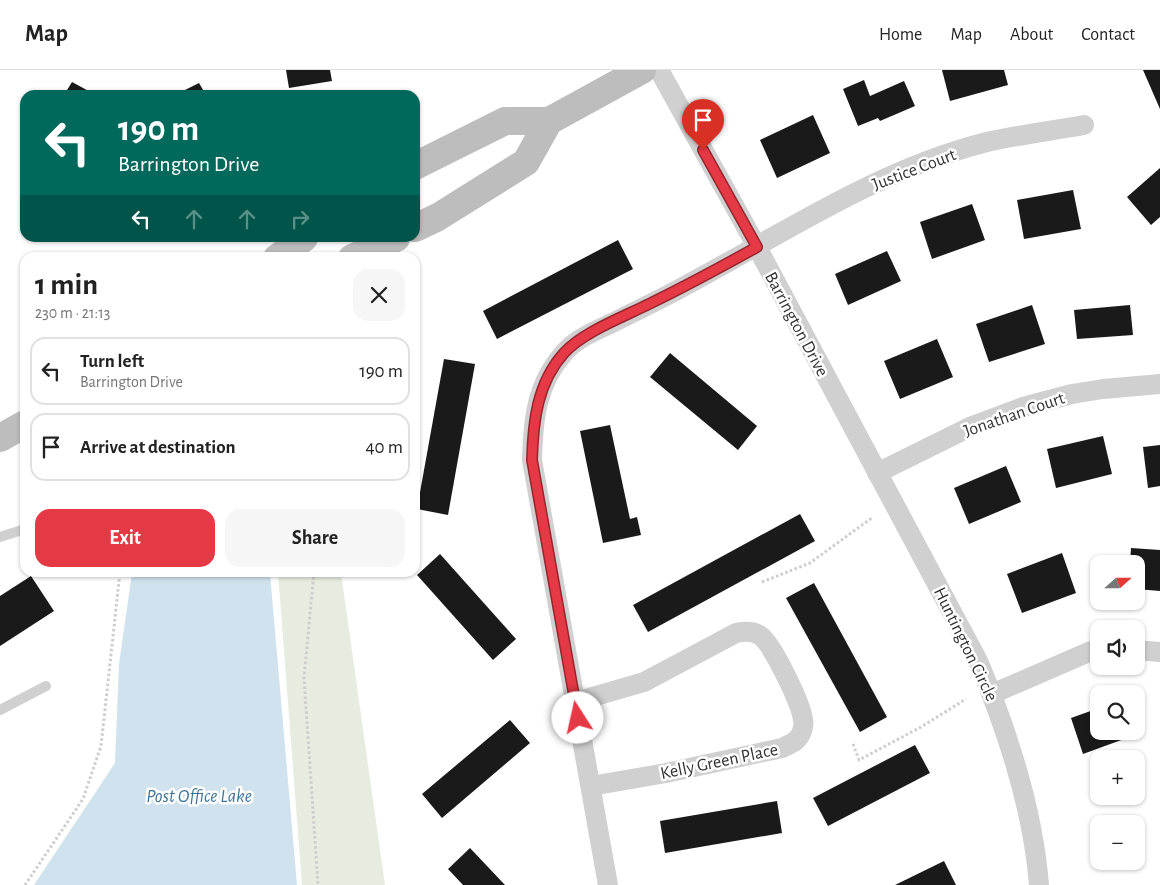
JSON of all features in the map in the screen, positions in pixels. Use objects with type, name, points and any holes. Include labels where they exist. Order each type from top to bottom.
[{"type":"street","points":[[420,163],[504,121],[549,121],[642,70]]},
{"type":"street","name":"Barrington Drive","points":[[659,70],[757,247],[877,473]]},
{"type":"street","points":[[420,226],[438,217],[526,162],[549,121]]},
{"type":"street","name":"Justice Court","points":[[608,885],[532,460],[533,426],[538,400],[554,365],[564,352],[580,338],[680,289],[862,190],[904,171],[983,143],[1084,125]]},
{"type":"street","points":[[285,252],[299,242]]},
{"type":"street","points":[[365,252],[387,242]]},
{"type":"street","name":"Jonathan Court","points":[[877,473],[972,426],[1023,408],[1079,393],[1160,384]]},
{"type":"street","points":[[0,438],[20,427]]},
{"type":"street","name":"Huntington Circle","points":[[877,473],[954,614],[978,661],[992,694],[1024,799],[1034,843],[1039,885]]},
{"type":"street","name":"Kelly Green Place","points":[[575,702],[644,682],[736,633],[745,631],[761,636],[769,646],[794,695],[803,720],[800,737],[794,743],[782,748],[666,773],[591,786]]},
{"type":"street","points":[[992,694],[1090,651]]},
{"type":"street","points":[[1145,651],[1160,652]]},
{"type":"lane","points":[[0,537],[20,531]]},
{"type":"lane","points":[[0,710],[46,686]]},
{"type":"path","points":[[762,582],[810,564],[873,518]]},
{"type":"path","points":[[25,885],[83,799],[101,746],[119,577]]},
{"type":"path","points":[[314,577],[304,678],[318,885]]},
{"type":"path","points":[[853,744],[859,760],[921,727],[966,698]]},
{"type":"shaded area","points":[[278,577],[342,577],[385,885],[302,885]]},
{"type":"water","name":"Post Office Lake","points":[[131,577],[270,577],[297,885],[34,885],[115,763],[119,664]]},
{"type":"building","points":[[286,70],[330,70],[332,81],[289,88]]},
{"type":"building","points":[[942,70],[1004,70],[1008,85],[950,101]]},
{"type":"building","points":[[1143,70],[1160,70],[1160,109]]},
{"type":"building","points":[[864,80],[870,96],[904,81],[915,106],[880,121],[878,118],[858,126],[843,89]]},
{"type":"building","points":[[72,82],[87,90],[67,90]]},
{"type":"building","points":[[199,83],[203,90],[185,90]]},
{"type":"building","points":[[813,115],[830,153],[777,178],[760,140]]},
{"type":"building","points":[[1160,168],[1160,217],[1151,225],[1127,197]]},
{"type":"building","points":[[1073,190],[1081,229],[1024,239],[1017,200]]},
{"type":"building","points":[[972,204],[985,240],[932,259],[920,222]]},
{"type":"building","points":[[618,240],[633,269],[497,339],[483,311]]},
{"type":"building","points":[[887,251],[901,281],[848,305],[835,274]]},
{"type":"building","points":[[1032,305],[1045,344],[989,362],[976,324]]},
{"type":"building","points":[[1130,305],[1133,335],[1077,339],[1074,310]]},
{"type":"building","points":[[937,339],[953,377],[900,399],[884,361]]},
{"type":"building","points":[[670,353],[757,426],[738,450],[650,377]]},
{"type":"building","points":[[444,359],[475,364],[448,515],[420,510],[420,492]]},
{"type":"building","points":[[610,425],[630,519],[637,517],[641,535],[603,543],[580,431]]},
{"type":"building","points":[[1103,436],[1112,474],[1056,488],[1047,449]]},
{"type":"building","points":[[1160,445],[1160,486],[1148,488],[1143,447]]},
{"type":"building","points":[[1006,466],[1021,502],[969,524],[954,488]]},
{"type":"building","points":[[800,514],[815,541],[648,632],[633,605]]},
{"type":"building","points":[[1131,548],[1160,550],[1160,591],[1145,590],[1145,555],[1131,555]]},
{"type":"building","points":[[1062,553],[1076,593],[1022,613],[1007,574]]},
{"type":"building","points":[[440,554],[516,639],[493,660],[419,577],[420,572]]},
{"type":"building","points":[[32,577],[54,611],[0,646],[0,596]]},
{"type":"building","points":[[814,583],[887,717],[860,732],[786,598]]},
{"type":"building","points":[[1090,711],[1090,740],[1121,740],[1083,754],[1071,718]]},
{"type":"building","points":[[510,720],[530,743],[442,818],[422,794]]},
{"type":"building","points":[[915,745],[930,773],[828,826],[813,798]]},
{"type":"building","points":[[777,801],[782,833],[665,853],[660,821]]},
{"type":"building","points":[[470,848],[505,885],[463,885],[448,869]]},
{"type":"building","points":[[944,861],[956,885],[895,885]]},
{"type":"route","points":[[578,718],[532,460],[533,426],[538,400],[554,365],[564,352],[580,338],[680,289],[757,247],[703,150]]}]
